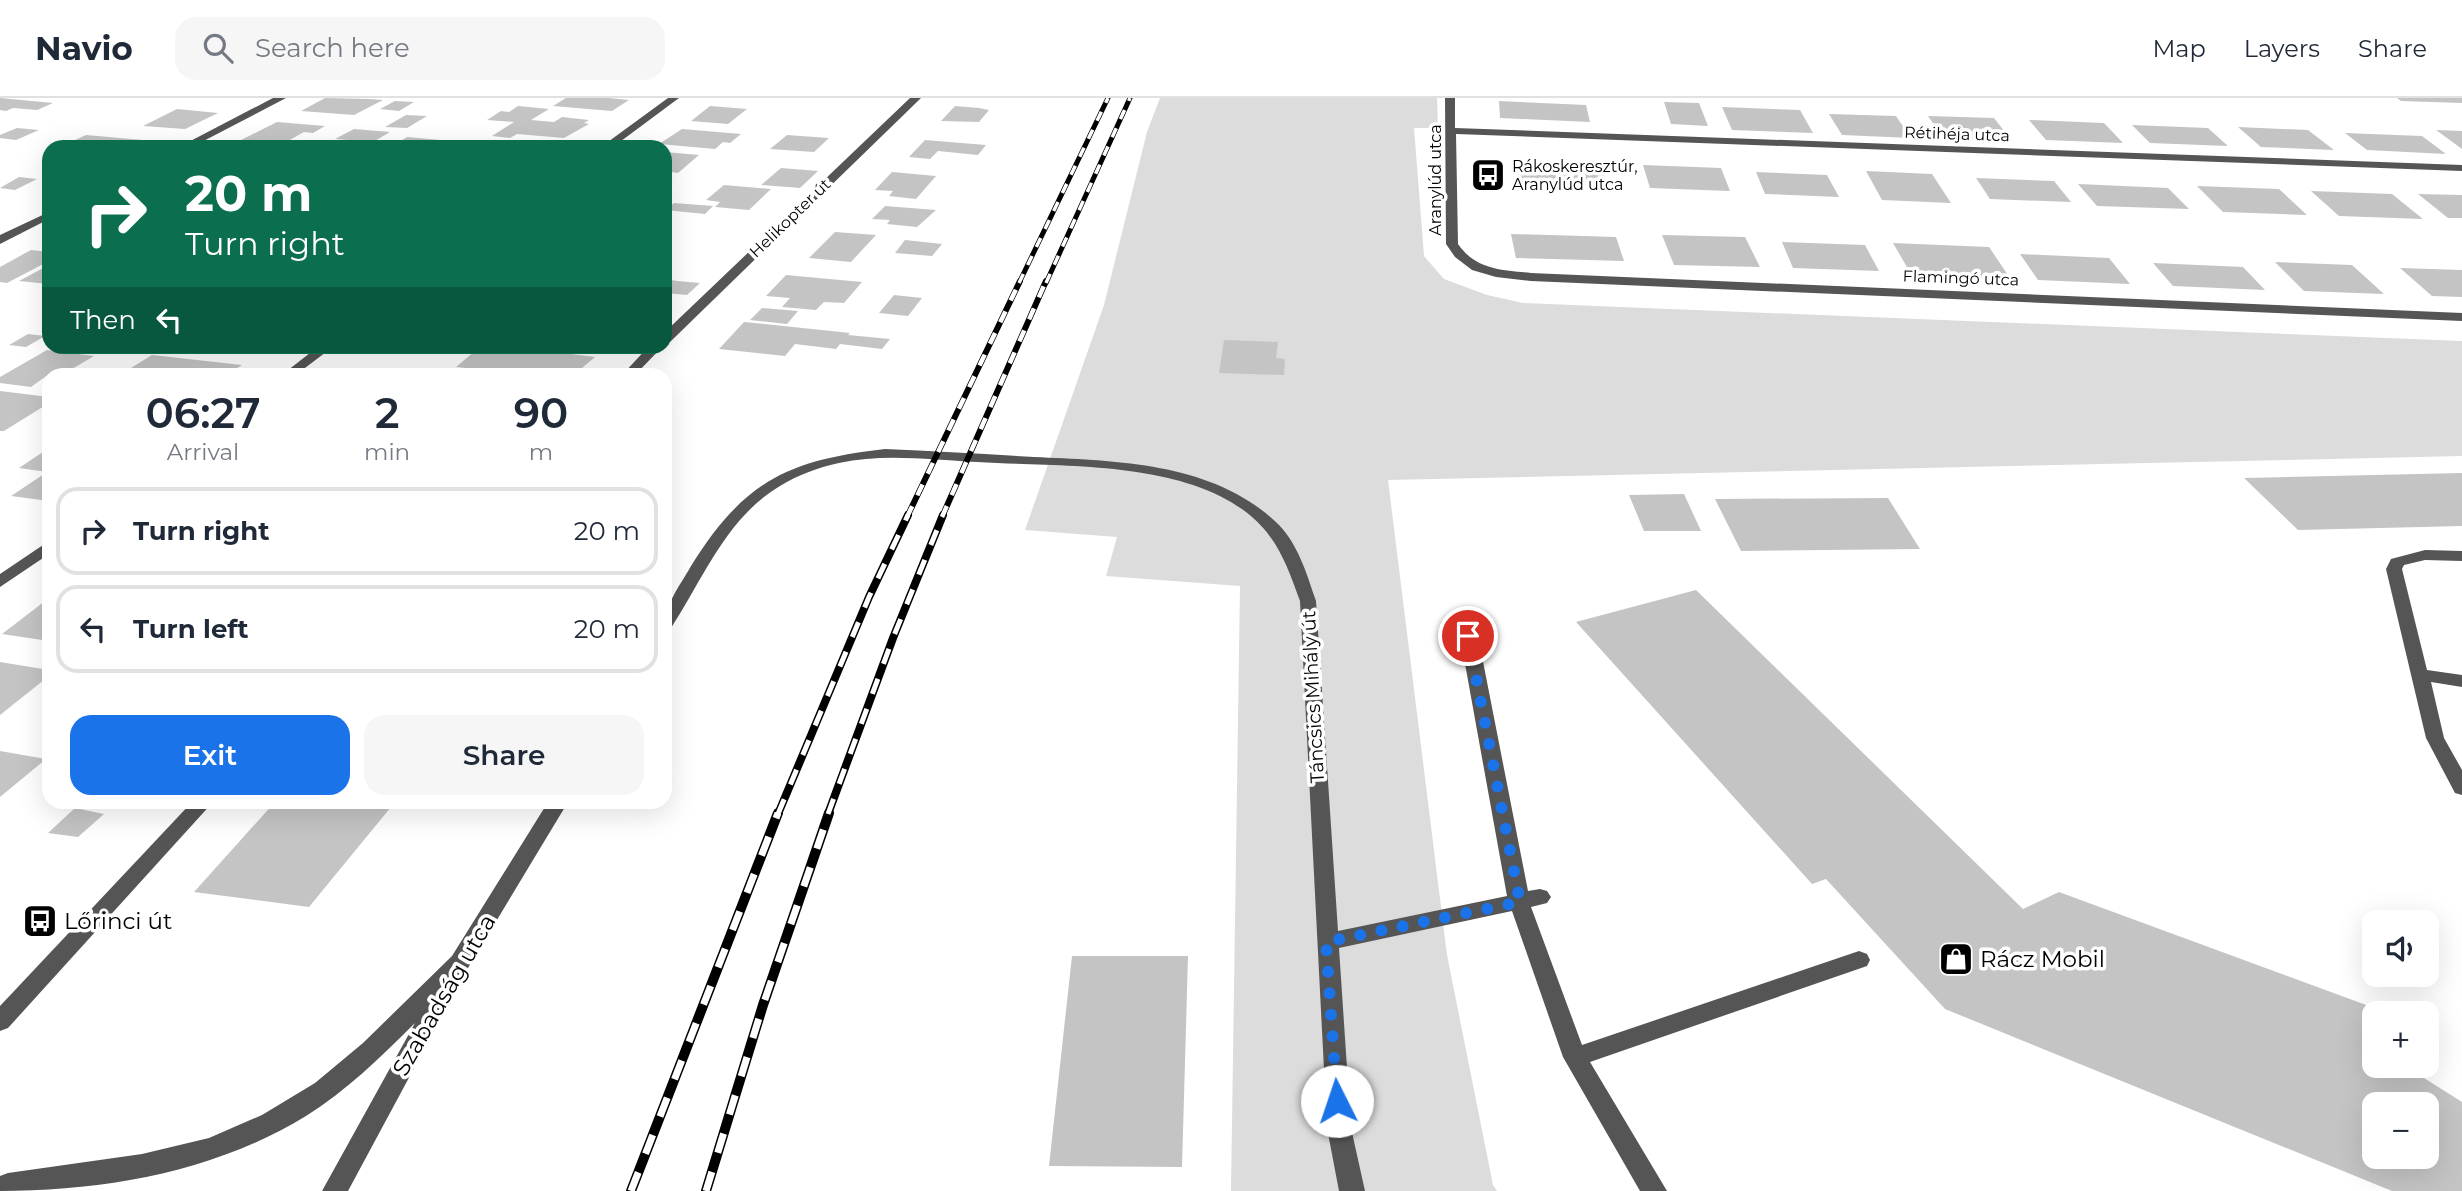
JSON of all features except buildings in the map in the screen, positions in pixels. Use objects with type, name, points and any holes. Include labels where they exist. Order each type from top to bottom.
[{"type":"street","points":[[198,140],[281,98]]},
{"type":"street","points":[[616,140],[674,98]]},
{"type":"street","name":"Helikopter út","points":[[672,332],[916,98]]},
{"type":"street","name":"Aranylúd utca","points":[[1450,98],[1451,244],[1461,260]]},
{"type":"street","name":"Rétihéja utca","points":[[1451,131],[2462,168]]},
{"type":"street","points":[[0,240],[42,219]]},
{"type":"street","name":"Flamingó utca","points":[[1461,260],[1481,270],[1531,277],[2462,317]]},
{"type":"street","points":[[297,368],[317,354]]},
{"type":"street","points":[[635,368],[649,354]]},
{"type":"street","name":"Táncsics Mihály út","points":[[672,613],[724,528],[756,494],[785,476],[816,464],[858,455],[885,453],[1118,466],[1158,472],[1197,483],[1259,515],[1275,530],[1294,560],[1308,601],[1339,1128],[1352,1191]]},
{"type":"street","points":[[0,582],[42,552]]},
{"type":"street","points":[[2462,556],[2411,557],[2397,562],[2394,569],[2435,738],[2462,788]]},
{"type":"street","points":[[1468,636],[1530,899],[1575,1057],[1654,1191]]},
{"type":"street","points":[[2420,675],[2462,681]]},
{"type":"street","points":[[0,1021],[197,809]]},
{"type":"street","name":"Szabadság utca","points":[[335,1191],[460,962],[554,809]]},
{"type":"street","points":[[1326,942],[1530,899]]},
{"type":"street","points":[[1575,1057],[1859,960]]},
{"type":"street","points":[[12,1187],[130,1168],[191,1153],[271,1124],[315,1096],[375,1048],[460,962]]},
{"type":"shaded area","points":[[1160,98],[1437,98],[1438,128],[1414,128],[1424,256],[1444,279],[1487,295],[1523,303],[2462,341],[2462,456],[1388,480],[1447,955],[1493,1185],[1497,1191],[1231,1191],[1240,586],[1106,576],[1117,537],[1025,530],[1104,305],[1147,132]]},
{"type":"railway","points":[[1019,283],[1108,98]]},
{"type":"railway","points":[[1046,283],[1130,98]]},
{"type":"railway","points":[[907,517],[1020,281]]},
{"type":"railway","points":[[942,517],[1046,281]]},
{"type":"railway","points":[[778,814],[869,597],[908,515]]},
{"type":"railway","points":[[828,814],[893,638],[943,515]]},
{"type":"railway","points":[[631,1191],[778,813]]},
{"type":"railway","points":[[706,1191],[763,1005],[829,813]]},
{"type":"place","name":"Rákoskeresztúr, Aranylúd utca","points":[[1488,175]]},
{"type":"place","name":"Lőrinci út","points":[[40,921]]},
{"type":"place","name":"Rácz Mobil","points":[[1956,959]]},
{"type":"route","points":[[1337,1101],[1326,942],[1520,902],[1468,636]]}]
